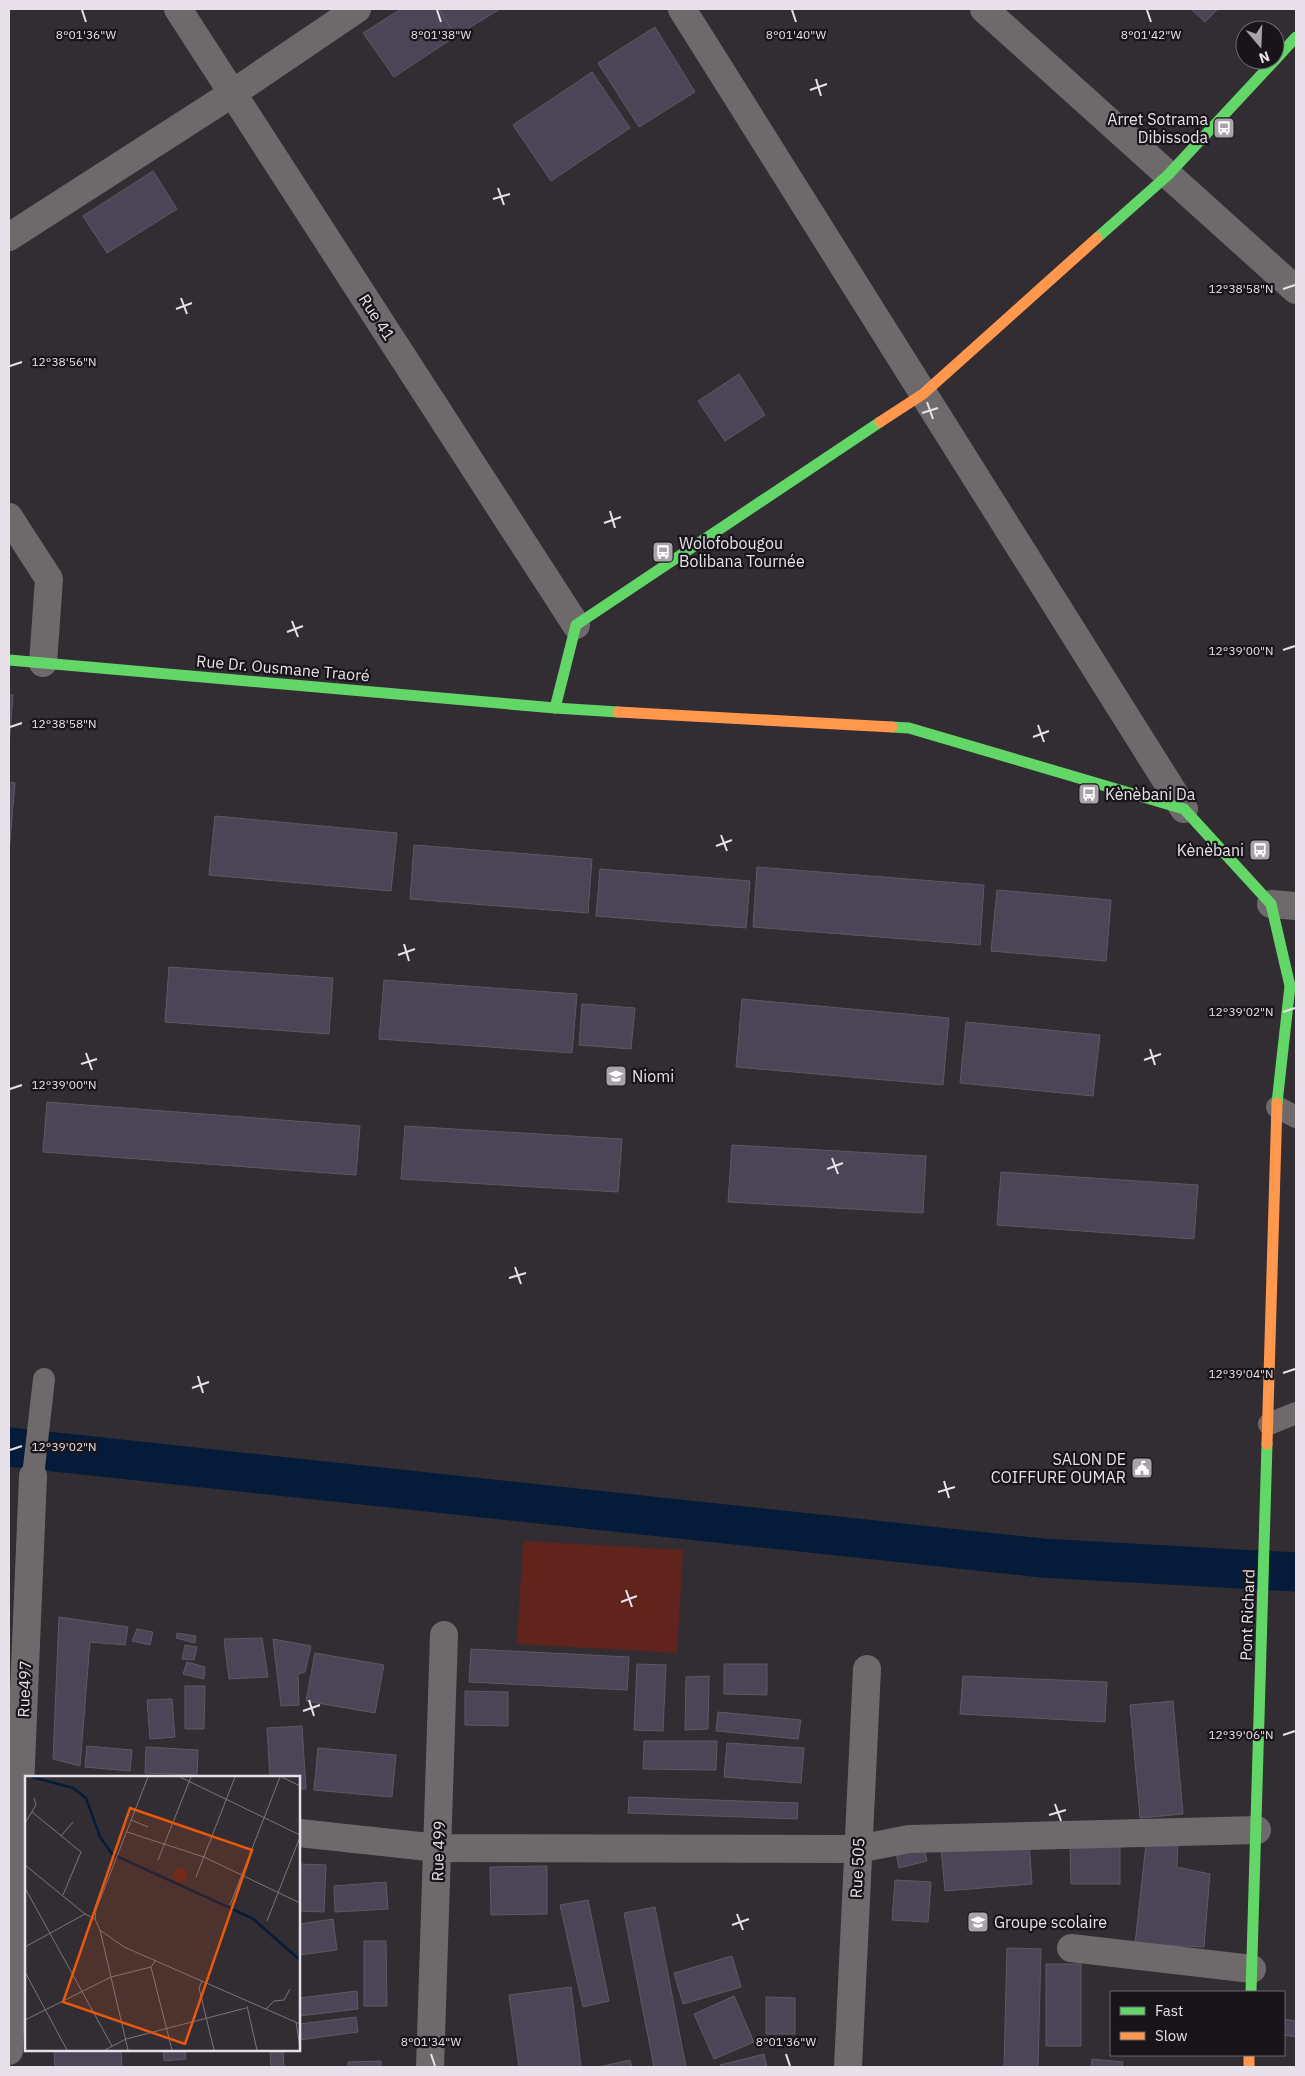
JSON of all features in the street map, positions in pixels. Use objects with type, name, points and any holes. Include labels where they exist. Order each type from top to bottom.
[{"type":"main road","points":[[1285,49],[1296,37]]},
{"type":"main road","points":[[555,708],[576,625],[923,394],[1168,175],[1266,70]]},
{"type":"main road","name":"Rue Dr. Ousmane Traoré","points":[[9,660],[555,708],[909,728],[1184,809]]},
{"type":"main road","points":[[1184,809],[1284,905]]},
{"type":"main road","name":"Pont Richard","points":[[1252,1981],[1269,1424],[1287,1112],[1290,986],[1284,905]]},
{"type":"street","name":"Rue 41","points":[[178,9],[576,625]]},
{"type":"street","points":[[9,237],[233,93],[357,9]]},
{"type":"street","points":[[682,9],[1184,809]]},
{"type":"street","points":[[984,9],[1296,290]]},
{"type":"street","points":[[9,517],[49,579],[43,663]]},
{"type":"street","name":"Rue497","points":[[9,2051],[33,1476]]},
{"type":"street","name":"Rue 499","points":[[430,2067],[444,1635]]},
{"type":"street","name":"Rue 505","points":[[848,2067],[867,1669]]},
{"type":"street","points":[[300,1833],[438,1848],[858,1849],[910,1839],[1257,1830]]},
{"type":"street","points":[[1071,1948],[1252,1981]]},
{"type":"lane","points":[[33,1476],[44,1379]]},
{"type":"lane","points":[[1269,1424],[1296,1413]]},
{"type":"shaded area","points":[[523,1541],[683,1550],[677,1653],[517,1644]]},
{"type":"building","points":[[401,9],[439,9],[456,36],[394,77],[363,33]]},
{"type":"building","points":[[439,9],[500,9],[456,36]]},
{"type":"building","points":[[1191,9],[1218,9],[1205,22]]},
{"type":"building","points":[[655,27],[695,92],[639,127],[598,63]]},
{"type":"building","points":[[592,72],[630,128],[551,181],[513,125]]},
{"type":"building","points":[[153,171],[177,209],[107,253],[83,216]]},
{"type":"building","points":[[739,374],[765,415],[725,441],[698,401]]},
{"type":"building","points":[[9,695],[13,695],[9,746]]},
{"type":"building","points":[[9,782],[15,783],[9,853]]},
{"type":"building","points":[[215,816],[397,833],[391,891],[209,875]]},
{"type":"building","points":[[414,845],[592,859],[588,913],[410,899]]},
{"type":"building","points":[[757,867],[984,885],[980,945],[753,927]]},
{"type":"building","points":[[600,869],[750,881],[746,928],[596,916]]},
{"type":"building","points":[[997,890],[1111,900],[1106,961],[991,951]]},
{"type":"building","points":[[169,967],[333,978],[329,1034],[165,1022]]},
{"type":"building","points":[[384,980],[577,994],[572,1053],[379,1039]]},
{"type":"building","points":[[742,999],[949,1018],[943,1085],[736,1067]]},
{"type":"building","points":[[582,1004],[635,1008],[631,1049],[579,1045]]},
{"type":"building","points":[[966,1022],[1100,1035],[1093,1096],[960,1083]]},
{"type":"building","points":[[47,1102],[360,1126],[356,1175],[43,1152]]},
{"type":"building","points":[[405,1126],[622,1139],[618,1192],[401,1179]]},
{"type":"building","points":[[732,1145],[926,1156],[923,1213],[728,1202]]},
{"type":"building","points":[[1001,1172],[1198,1185],[1194,1239],[997,1225]]},
{"type":"building","points":[[59,1617],[128,1627],[125,1645],[90,1642],[80,1766],[53,1759]]},
{"type":"building","points":[[137,1629],[153,1632],[150,1645],[132,1641]]},
{"type":"building","points":[[177,1633],[196,1636],[195,1643],[176,1638]]},
{"type":"building","points":[[262,1638],[268,1677],[229,1679],[224,1639]]},
{"type":"building","points":[[273,1639],[311,1646],[305,1672],[298,1674],[299,1705],[281,1706]]},
{"type":"building","points":[[185,1645],[197,1647],[194,1660],[182,1659]]},
{"type":"building","points":[[471,1649],[629,1657],[627,1690],[469,1682]]},
{"type":"building","points":[[315,1653],[384,1665],[375,1713],[306,1701]]},
{"type":"building","points":[[187,1662],[205,1667],[204,1679],[183,1674]]},
{"type":"building","points":[[637,1664],[666,1665],[663,1731],[634,1730]]},
{"type":"building","points":[[724,1664],[767,1664],[767,1695],[724,1694]]},
{"type":"building","points":[[709,1676],[708,1729],[685,1730],[686,1677]]},
{"type":"building","points":[[963,1676],[1107,1682],[1105,1722],[960,1714]]},
{"type":"building","points":[[185,1686],[205,1686],[204,1729],[185,1729]]},
{"type":"building","points":[[465,1691],[508,1692],[508,1726],[465,1725]]},
{"type":"building","points":[[172,1699],[175,1737],[150,1739],[147,1700]]},
{"type":"building","points":[[1173,1701],[1183,1814],[1140,1818],[1130,1705]]},
{"type":"building","points":[[718,1712],[801,1720],[798,1739],[716,1731]]},
{"type":"building","points":[[302,1726],[306,1789],[300,1789],[300,1776],[270,1776],[267,1728]]},
{"type":"building","points":[[644,1741],[717,1741],[716,1770],[643,1769]]},
{"type":"building","points":[[727,1743],[804,1748],[801,1783],[724,1777]]},
{"type":"building","points":[[87,1746],[132,1750],[130,1771],[85,1767]]},
{"type":"building","points":[[146,1747],[198,1750],[197,1775],[145,1773]]},
{"type":"building","points":[[318,1748],[396,1755],[392,1797],[314,1790]]},
{"type":"building","points":[[629,1797],[798,1803],[797,1819],[628,1813]]},
{"type":"building","points":[[1147,1835],[1178,1836],[1177,1867],[1210,1874],[1204,1947],[1135,1944]]},
{"type":"building","points":[[1029,1842],[1032,1884],[945,1891],[941,1849]]},
{"type":"building","points":[[1070,1844],[1120,1844],[1120,1884],[1071,1884]]},
{"type":"building","points":[[924,1847],[927,1861],[899,1868],[896,1853]]},
{"type":"building","points":[[300,1864],[326,1865],[324,1912],[300,1911]]},
{"type":"building","points":[[547,1866],[547,1914],[491,1915],[490,1867]]},
{"type":"building","points":[[895,1880],[931,1882],[928,1922],[892,1920]]},
{"type":"building","points":[[386,1882],[388,1909],[335,1912],[334,1886]]},
{"type":"building","points":[[588,1900],[609,2001],[583,2007],[560,1905]]},
{"type":"building","points":[[655,1907],[686,2067],[654,2067],[624,1913]]},
{"type":"building","points":[[333,1919],[337,1950],[300,1955],[300,1924]]},
{"type":"building","points":[[364,1941],[386,1941],[387,2006],[364,2006]]},
{"type":"building","points":[[1007,1948],[1041,1949],[1038,2067],[1004,2067]]},
{"type":"building","points":[[732,1956],[741,1987],[683,2004],[674,1973]]},
{"type":"building","points":[[1046,1964],[1081,1964],[1081,2046],[1046,2046]]},
{"type":"building","points":[[571,1987],[581,2067],[519,2067],[509,1995]]},
{"type":"building","points":[[357,1991],[358,2009],[300,2016],[300,1998]]},
{"type":"building","points":[[734,1996],[754,2042],[714,2059],[694,2014]]},
{"type":"building","points":[[766,1997],[795,1998],[795,2034],[766,2034]]},
{"type":"building","points":[[356,2017],[358,2032],[300,2040],[300,2024]]},
{"type":"building","points":[[1285,2019],[1296,2021],[1296,2037],[1285,2035]]},
{"type":"building","points":[[54,2051],[121,2051],[122,2067],[55,2067]]},
{"type":"building","points":[[163,2051],[185,2051],[186,2059],[164,2061]]},
{"type":"building","points":[[270,2051],[283,2051],[284,2067],[271,2067]]},
{"type":"building","points":[[764,2054],[767,2067],[721,2067],[720,2065]]},
{"type":"building","points":[[1092,2059],[1123,2062],[1122,2067],[1091,2067]]},
{"type":"building","points":[[630,2060],[632,2067],[598,2067]]},
{"type":"building","points":[[381,2061],[381,2067],[348,2067],[348,2062]]},
{"type":"waterway","points":[[9,1447],[1042,1558],[1296,1572]]},
{"type":"traffic: fast","points":[[1285,49],[1296,37]]},
{"type":"traffic: fast","points":[[1097,238],[1168,175],[1266,70]]},
{"type":"traffic: fast","points":[[555,708],[576,625],[880,422]]},
{"type":"traffic: fast","points":[[9,660],[618,712]]},
{"type":"traffic: fast","points":[[892,727],[909,728],[1184,809],[1271,904],[1290,986],[1277,1103]]},
{"type":"traffic: fast","points":[[1251,1991],[1267,1444]]},
{"type":"traffic: slow","points":[[880,422],[923,394],[1097,238]]},
{"type":"traffic: slow","points":[[618,712],[892,727]]},
{"type":"traffic: slow","points":[[1267,1444],[1277,1103]]},
{"type":"traffic: slow","points":[[1249,2056],[1249,2067]]},
{"type":"place","name":"Arret Sotrama Dibissoda","points":[[1224,128]]},
{"type":"place","name":"Wolofobougou Bolibana Tournée","points":[[663,552]]},
{"type":"place","name":"Kènèbani Da","points":[[1089,794]]},
{"type":"place","name":"Kènèbani","points":[[1260,850]]},
{"type":"place","name":"Niomi","points":[[616,1076]]},
{"type":"place","name":"SALON DE COIFFURE OUMAR","points":[[1142,1468]]},
{"type":"place","name":"Groupe scolaire","points":[[978,1922]]}]
